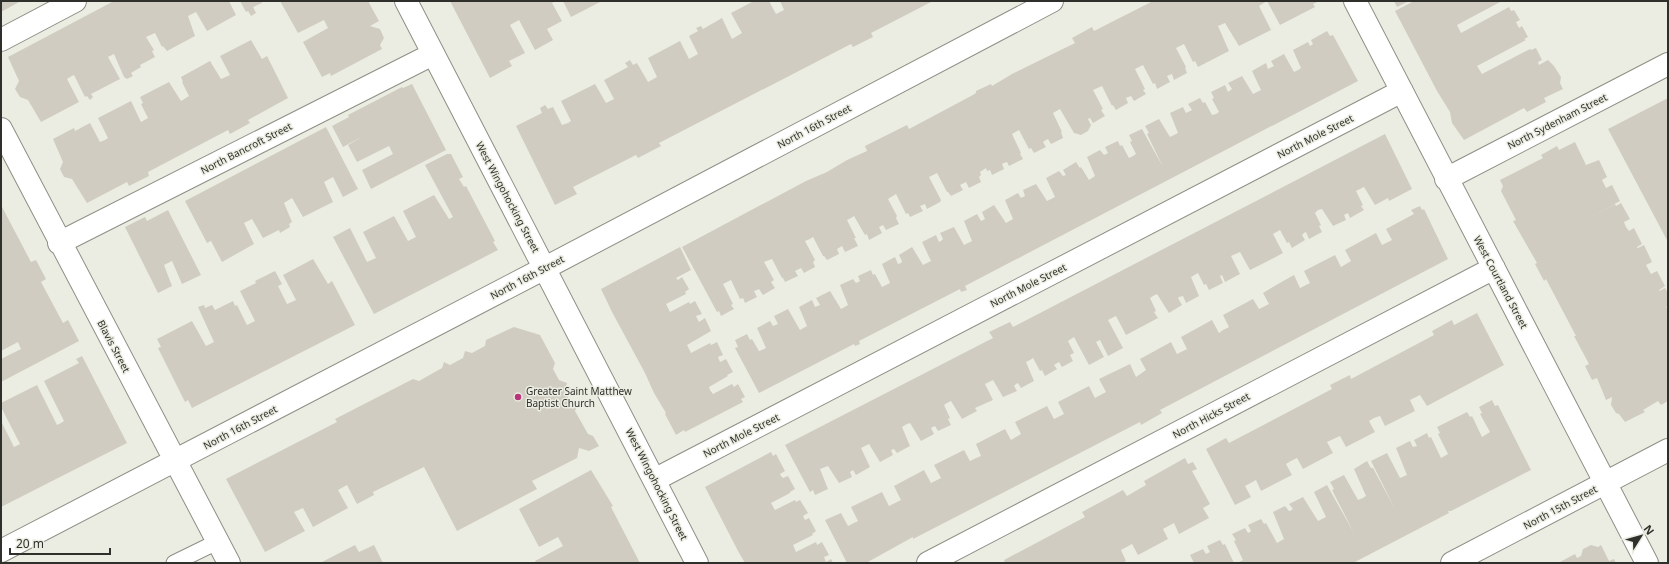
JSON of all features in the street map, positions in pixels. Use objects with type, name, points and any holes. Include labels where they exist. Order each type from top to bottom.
[{"type":"street","points":[[1,40],[75,1]]},
{"type":"street","name":"West Wingohocking Street","points":[[406,1],[697,563]]},
{"type":"street","name":"North 16th Street","points":[[1,551],[545,268],[1052,1]]},
{"type":"street","name":"West Courtland Street","points":[[1355,1],[1446,179],[1494,268],[1647,563]]},
{"type":"street","name":"North Bancroft Street","points":[[59,242],[433,54]]},
{"type":"street","name":"North Sydenham Street","points":[[1446,179],[1668,64]]},
{"type":"street","name":"North Mole Street","points":[[654,480],[1402,91]]},
{"type":"street","name":"Blavis Street","points":[[1,129],[228,563]]},
{"type":"street","name":"North Hicks Street","points":[[928,563],[1494,268]]},
{"type":"street","name":"North 15th Street","points":[[1452,563],[1668,450]]},
{"type":"lane","points":[[174,563],[217,542]]},
{"type":"building","points":[[1,1],[21,1],[1,12]]},
{"type":"building","points":[[114,1],[229,1],[236,15],[207,31],[196,12],[188,16],[195,36],[167,51],[163,46],[162,47],[155,33],[146,37],[154,50],[152,51],[155,57],[140,65],[141,67],[131,73],[133,76],[127,79],[124,77],[114,54],[108,57],[120,79],[91,94],[93,97],[90,100],[87,96],[85,97],[74,75],[70,77],[67,79],[79,102],[41,122],[28,100],[20,97],[15,89],[19,81],[8,57]]},
{"type":"building","points":[[240,1],[261,1],[262,3],[253,7],[256,13],[251,16],[248,11],[246,12]]},
{"type":"building","points":[[280,1],[368,1],[379,21],[370,26],[380,29],[384,38],[380,45],[382,49],[331,76],[330,73],[322,77],[303,42],[328,28],[324,20],[298,33]]},
{"type":"building","points":[[450,1],[556,1],[552,3],[562,21],[547,29],[553,40],[535,50],[519,20],[510,25],[525,53],[509,61],[512,66],[490,78]]},
{"type":"building","points":[[563,1],[602,1],[571,17]]},
{"type":"building","points":[[754,1],[769,1],[776,14],[784,10],[780,1],[933,1],[871,33],[873,37],[853,47],[851,44],[659,143],[661,146],[638,158],[636,155],[573,187],[577,194],[555,205],[516,126],[542,113],[540,108],[545,105],[548,109],[553,107],[562,125],[568,123],[571,121],[561,101],[595,84],[606,103],[614,99],[604,80],[628,67],[625,63],[630,60],[633,65],[637,63],[648,82],[657,77],[648,58],[680,41],[689,59],[698,54],[689,36],[698,31],[696,28],[701,26],[703,29],[722,18],[732,39],[742,33],[731,13]]},
{"type":"building","points":[[1153,1],[1267,1],[1259,6],[1271,30],[1239,46],[1225,23],[1218,26],[1229,51],[1198,67],[1195,61],[1193,62],[1184,44],[1176,48],[1186,67],[1187,73],[1174,80],[1172,74],[1167,76],[1170,82],[1157,89],[1155,83],[1153,84],[1143,65],[1135,69],[1146,94],[1134,101],[1131,96],[1126,98],[1128,103],[1116,110],[1113,105],[1112,106],[1102,86],[1093,90],[1105,116],[1093,123],[1090,118],[1088,119],[1091,125],[1088,131],[1081,135],[1074,133],[1060,109],[1053,113],[1062,132],[1063,138],[1051,144],[1048,139],[1046,140],[1043,142],[1046,147],[1034,153],[1031,148],[1029,149],[1019,130],[1012,134],[1023,159],[1009,166],[1007,162],[1002,164],[1004,169],[992,175],[990,170],[987,171],[986,168],[980,172],[981,175],[979,177],[981,182],[969,188],[966,182],[960,185],[963,190],[951,196],[947,192],[937,173],[929,177],[941,200],[940,202],[927,209],[925,204],[920,206],[923,211],[910,217],[908,213],[906,214],[896,194],[888,199],[897,216],[896,218],[899,224],[886,230],[883,225],[879,227],[882,233],[869,240],[867,234],[865,235],[854,216],[847,220],[856,238],[854,238],[858,246],[845,252],[842,246],[837,249],[839,254],[827,260],[823,256],[813,237],[805,241],[815,260],[813,262],[815,267],[804,273],[801,268],[795,271],[798,276],[785,282],[772,259],[764,262],[774,280],[771,282],[775,288],[763,295],[759,289],[754,291],[757,297],[745,303],[743,298],[740,299],[731,280],[723,284],[734,309],[721,316],[719,311],[717,312],[682,247],[806,181],[867,151],[865,146],[907,125],[909,129],[971,96],[976,93],[976,91],[991,84],[992,86],[1012,74],[1075,43],[1072,38],[1092,27],[1094,31]]},
{"type":"building","points":[[1267,1],[1319,1],[1313,4],[1315,7],[1280,25]]},
{"type":"building","points":[[1394,1],[1409,1],[1397,7]]},
{"type":"building","points":[[1414,1],[1502,1],[1457,25],[1461,33],[1509,7],[1511,11],[1514,10],[1520,20],[1516,22],[1519,28],[1522,26],[1528,37],[1524,39],[1526,40],[1477,66],[1482,74],[1530,49],[1536,48],[1542,60],[1538,62],[1539,65],[1548,60],[1554,66],[1561,77],[1560,83],[1563,89],[1544,98],[1546,102],[1527,112],[1524,108],[1464,140],[1452,123],[1450,112],[1437,91],[1395,11]]},
{"type":"building","points":[[1327,31],[1330,36],[1333,35],[1358,81],[965,286],[967,290],[961,292],[960,289],[859,341],[860,344],[855,346],[854,344],[759,393],[735,348],[738,347],[735,340],[747,334],[750,340],[752,339],[759,351],[766,348],[757,328],[770,321],[773,326],[778,324],[774,316],[788,309],[800,330],[807,326],[799,307],[812,300],[815,307],[820,305],[816,298],[830,291],[841,309],[848,305],[840,285],[853,279],[856,283],[860,281],[858,276],[871,270],[882,287],[890,283],[882,264],[895,257],[898,264],[901,263],[902,261],[899,255],[912,247],[923,265],[931,261],[922,242],[936,235],[939,242],[943,239],[940,233],[954,227],[964,245],[972,241],[964,221],[977,214],[981,221],[985,219],[982,212],[994,205],[1006,223],[1013,219],[1005,200],[1018,193],[1021,198],[1025,196],[1023,190],[1036,184],[1047,201],[1055,197],[1046,178],[1059,171],[1063,176],[1066,175],[1063,170],[1076,162],[1089,180],[1095,176],[1087,157],[1100,150],[1104,155],[1108,153],[1105,147],[1118,141],[1129,158],[1133,156],[1136,154],[1130,142],[1132,141],[1129,135],[1142,129],[1163,167],[1147,134],[1149,133],[1145,126],[1159,119],[1170,137],[1178,133],[1170,113],[1183,107],[1186,113],[1192,110],[1188,104],[1200,98],[1203,103],[1205,102],[1212,115],[1216,114],[1219,112],[1212,99],[1214,98],[1211,92],[1225,85],[1228,92],[1232,89],[1228,83],[1242,76],[1253,94],[1261,90],[1252,71],[1266,63],[1268,69],[1274,66],[1271,61],[1284,54],[1294,72],[1298,70],[1301,68],[1293,50],[1308,42],[1310,46],[1313,44],[1311,40]]},
{"type":"building","points":[[251,40],[262,59],[267,56],[288,98],[248,120],[250,123],[230,134],[228,130],[148,172],[149,176],[129,186],[127,182],[87,203],[72,179],[64,177],[60,169],[63,162],[53,139],[74,128],[75,131],[90,123],[100,142],[105,140],[108,138],[98,118],[131,101],[141,122],[148,118],[141,104],[143,103],[140,97],[169,82],[181,101],[189,96],[181,77],[210,61],[221,79],[230,75],[220,56]]},
{"type":"building","points":[[412,84],[446,150],[371,189],[362,170],[393,154],[389,146],[357,162],[348,145],[363,136],[343,147],[332,126],[349,117],[348,115],[402,87],[403,88]]},
{"type":"building","points":[[1668,98],[1668,242],[1608,129]]},
{"type":"building","points":[[326,127],[358,189],[343,197],[333,177],[324,182],[333,202],[303,217],[292,198],[284,203],[292,222],[289,224],[290,227],[280,233],[279,230],[263,238],[252,219],[244,223],[254,244],[222,262],[211,241],[207,243],[185,201]]},
{"type":"building","points":[[1385,134],[1412,189],[1389,201],[1388,198],[1375,205],[1364,187],[1356,191],[1363,205],[1361,206],[1364,210],[1350,218],[1348,213],[1344,215],[1346,220],[1333,226],[1322,209],[1318,210],[1315,213],[1321,225],[1319,226],[1322,232],[1309,239],[1306,232],[1304,233],[1302,235],[1305,240],[1292,248],[1289,242],[1287,243],[1280,230],[1273,234],[1283,253],[1250,270],[1240,252],[1231,256],[1240,274],[1225,282],[1222,275],[1220,276],[1223,283],[1209,290],[1206,284],[1204,285],[1198,273],[1191,277],[1199,296],[1186,303],[1183,296],[1179,297],[1178,298],[1182,305],[1169,313],[1157,294],[1150,298],[1156,311],[1154,312],[1158,318],[1126,335],[1116,316],[1108,320],[1123,348],[1108,356],[1100,340],[1096,342],[1104,357],[1089,365],[1074,337],[1068,341],[1074,353],[1070,355],[1073,361],[1062,367],[1059,362],[1054,365],[1057,369],[1045,376],[1042,370],[1040,371],[1033,358],[1026,362],[1034,381],[1021,388],[1018,383],[1016,384],[1014,386],[1017,391],[1003,397],[993,380],[985,384],[993,400],[975,408],[977,411],[962,419],[951,401],[944,405],[950,418],[948,419],[951,425],[938,431],[935,426],[931,428],[934,434],[921,441],[910,423],[907,424],[902,427],[910,446],[897,453],[894,449],[891,450],[893,455],[880,462],[869,444],[861,448],[870,467],[856,475],[853,470],[850,472],[852,477],[839,483],[828,466],[820,469],[828,489],[815,495],[813,490],[810,492],[785,445],[993,338],[989,332],[1010,322],[1013,327]]},
{"type":"building","points":[[1575,142],[1586,165],[1599,160],[1607,177],[1602,180],[1606,188],[1612,185],[1620,201],[1588,219],[1615,204],[1616,206],[1621,203],[1630,219],[1624,222],[1626,227],[1629,231],[1634,228],[1642,244],[1637,247],[1638,248],[1644,245],[1652,262],[1646,265],[1651,274],[1657,271],[1665,286],[1659,291],[1665,288],[1668,293],[1668,306],[1666,307],[1668,310],[1668,401],[1661,405],[1658,401],[1643,410],[1645,412],[1625,422],[1619,414],[1616,413],[1611,405],[1612,397],[1606,400],[1597,378],[1592,380],[1585,366],[1589,364],[1574,336],[1576,336],[1546,279],[1544,281],[1535,264],[1537,263],[1513,221],[1516,220],[1501,191],[1503,186],[1500,180],[1543,158],[1541,155],[1557,146],[1559,150]]},
{"type":"building","points":[[447,154],[451,154],[463,177],[459,179],[464,187],[466,186],[495,241],[493,242],[498,250],[374,314],[333,237],[350,228],[367,262],[376,258],[363,232],[394,216],[408,241],[416,237],[403,211],[434,195],[449,219],[453,217],[425,165]]},
{"type":"building","points":[[1,205],[31,262],[36,260],[46,279],[41,282],[63,323],[68,320],[79,341],[1,382],[1,359],[21,349],[18,342],[1,351]]},
{"type":"building","points":[[1420,206],[1422,210],[1424,209],[1448,259],[1160,410],[1162,413],[1141,425],[1140,422],[913,539],[913,537],[866,563],[847,563],[825,520],[841,513],[848,526],[858,521],[851,507],[882,492],[889,506],[901,500],[894,486],[924,470],[931,483],[941,478],[934,465],[964,450],[970,461],[981,456],[976,444],[1005,429],[1011,440],[1021,434],[1015,422],[1047,406],[1054,419],[1064,414],[1058,402],[1089,386],[1095,398],[1106,392],[1099,379],[1130,364],[1136,377],[1146,370],[1140,359],[1171,342],[1177,354],[1187,349],[1181,337],[1212,320],[1219,333],[1229,327],[1223,315],[1253,299],[1259,309],[1269,304],[1263,293],[1294,275],[1300,288],[1310,283],[1304,271],[1335,255],[1341,267],[1351,261],[1345,250],[1376,233],[1382,245],[1392,240],[1386,229],[1414,214],[1411,210]]},
{"type":"building","points":[[168,210],[201,275],[182,284],[172,261],[164,265],[172,286],[158,293],[125,227],[145,217],[147,221]]},
{"type":"building","points":[[680,247],[691,270],[676,278],[678,280],[682,277],[689,289],[685,292],[686,294],[666,304],[670,312],[689,302],[690,304],[695,301],[702,314],[696,316],[699,322],[705,318],[711,331],[687,345],[691,353],[710,343],[711,345],[717,342],[723,355],[718,357],[720,362],[726,359],[733,372],[709,387],[710,390],[713,394],[732,384],[734,387],[738,384],[745,397],[741,399],[743,402],[685,432],[684,430],[676,435],[601,289]]},
{"type":"building","points":[[313,259],[328,284],[332,281],[355,325],[192,408],[188,400],[185,402],[158,348],[161,347],[157,339],[192,321],[206,346],[214,342],[198,307],[204,305],[205,308],[212,305],[215,310],[233,301],[235,306],[237,305],[247,325],[255,321],[240,291],[256,283],[255,281],[275,271],[282,284],[278,286],[287,304],[296,300],[283,275]]},
{"type":"building","points":[[1477,313],[1504,365],[1427,406],[1420,395],[1410,400],[1415,411],[1385,426],[1380,416],[1374,418],[1369,421],[1375,432],[1346,447],[1340,436],[1327,442],[1333,453],[1303,469],[1297,458],[1291,461],[1286,464],[1292,475],[1261,491],[1256,480],[1245,486],[1251,497],[1235,505],[1206,449],[1226,438],[1229,443],[1332,389],[1330,385],[1350,375],[1351,379],[1434,335],[1432,331],[1452,320],[1454,325]]},
{"type":"building","points":[[514,327],[540,335],[555,363],[553,369],[559,380],[567,383],[565,391],[570,402],[578,404],[575,411],[588,434],[593,436],[599,446],[589,451],[579,448],[577,458],[532,481],[537,489],[457,531],[424,467],[373,492],[374,495],[357,504],[347,485],[338,490],[348,508],[313,527],[303,508],[294,512],[305,531],[265,552],[226,479],[337,422],[335,419],[413,379],[419,381],[442,368],[444,362],[450,365],[463,358],[465,351],[472,353],[485,346],[486,340]]},
{"type":"building","points":[[82,356],[127,443],[1,507],[1,421],[14,447],[20,444],[1,407],[1,403],[37,385],[57,425],[61,423],[64,421],[44,381],[79,363],[76,359]]},
{"type":"building","points":[[1492,400],[1495,406],[1498,405],[1531,470],[1451,511],[1448,511],[1449,513],[1353,563],[1237,563],[1243,560],[1234,541],[1236,540],[1232,534],[1245,528],[1248,533],[1250,532],[1251,531],[1248,525],[1261,519],[1264,524],[1266,523],[1277,543],[1284,539],[1273,512],[1285,506],[1290,511],[1293,509],[1289,504],[1303,497],[1318,521],[1326,517],[1314,492],[1327,485],[1354,533],[1332,490],[1334,489],[1330,482],[1344,475],[1358,500],[1363,498],[1366,496],[1354,469],[1367,461],[1371,468],[1373,468],[1395,509],[1371,461],[1387,453],[1400,478],[1407,475],[1396,448],[1410,441],[1413,447],[1417,446],[1414,440],[1427,433],[1429,438],[1431,437],[1441,458],[1448,454],[1438,434],[1440,433],[1437,427],[1467,412],[1470,417],[1472,416],[1482,437],[1490,432],[1480,414],[1482,413],[1479,407]]},
{"type":"building","points":[[771,452],[773,456],[776,454],[785,471],[780,474],[781,476],[783,478],[788,476],[795,489],[771,503],[775,510],[795,500],[796,502],[800,500],[808,513],[803,516],[805,520],[809,518],[816,531],[812,534],[813,535],[793,545],[796,552],[816,542],[817,545],[822,542],[829,555],[824,557],[826,562],[831,559],[833,563],[745,563],[738,551],[705,487]]},
{"type":"building","points":[[1185,458],[1188,464],[1193,462],[1197,469],[1192,471],[1210,504],[1203,508],[1209,518],[1179,534],[1174,523],[1163,529],[1168,539],[1138,555],[1132,544],[1121,550],[1126,561],[1122,563],[1005,563],[1004,560],[1085,517],[1082,512],[1123,490],[1127,496],[1146,485],[1144,481]]},
{"type":"building","points":[[591,470],[613,506],[611,507],[640,563],[536,563],[535,561],[563,546],[558,537],[539,547],[519,509]]},
{"type":"building","points":[[1220,540],[1223,545],[1225,544],[1234,563],[1194,563],[1190,555],[1203,549],[1206,554],[1210,552],[1207,546]]},
{"type":"building","points":[[355,545],[359,552],[374,545],[383,563],[320,563]]},
{"type":"building","points":[[1591,545],[1598,547],[1601,545],[1609,561],[1614,559],[1616,563],[1558,563],[1575,554],[1577,558],[1581,556],[1583,549]]},
{"type":"place","name":"Greater Saint Matthew Baptist Church","points":[[518,397]]}]
